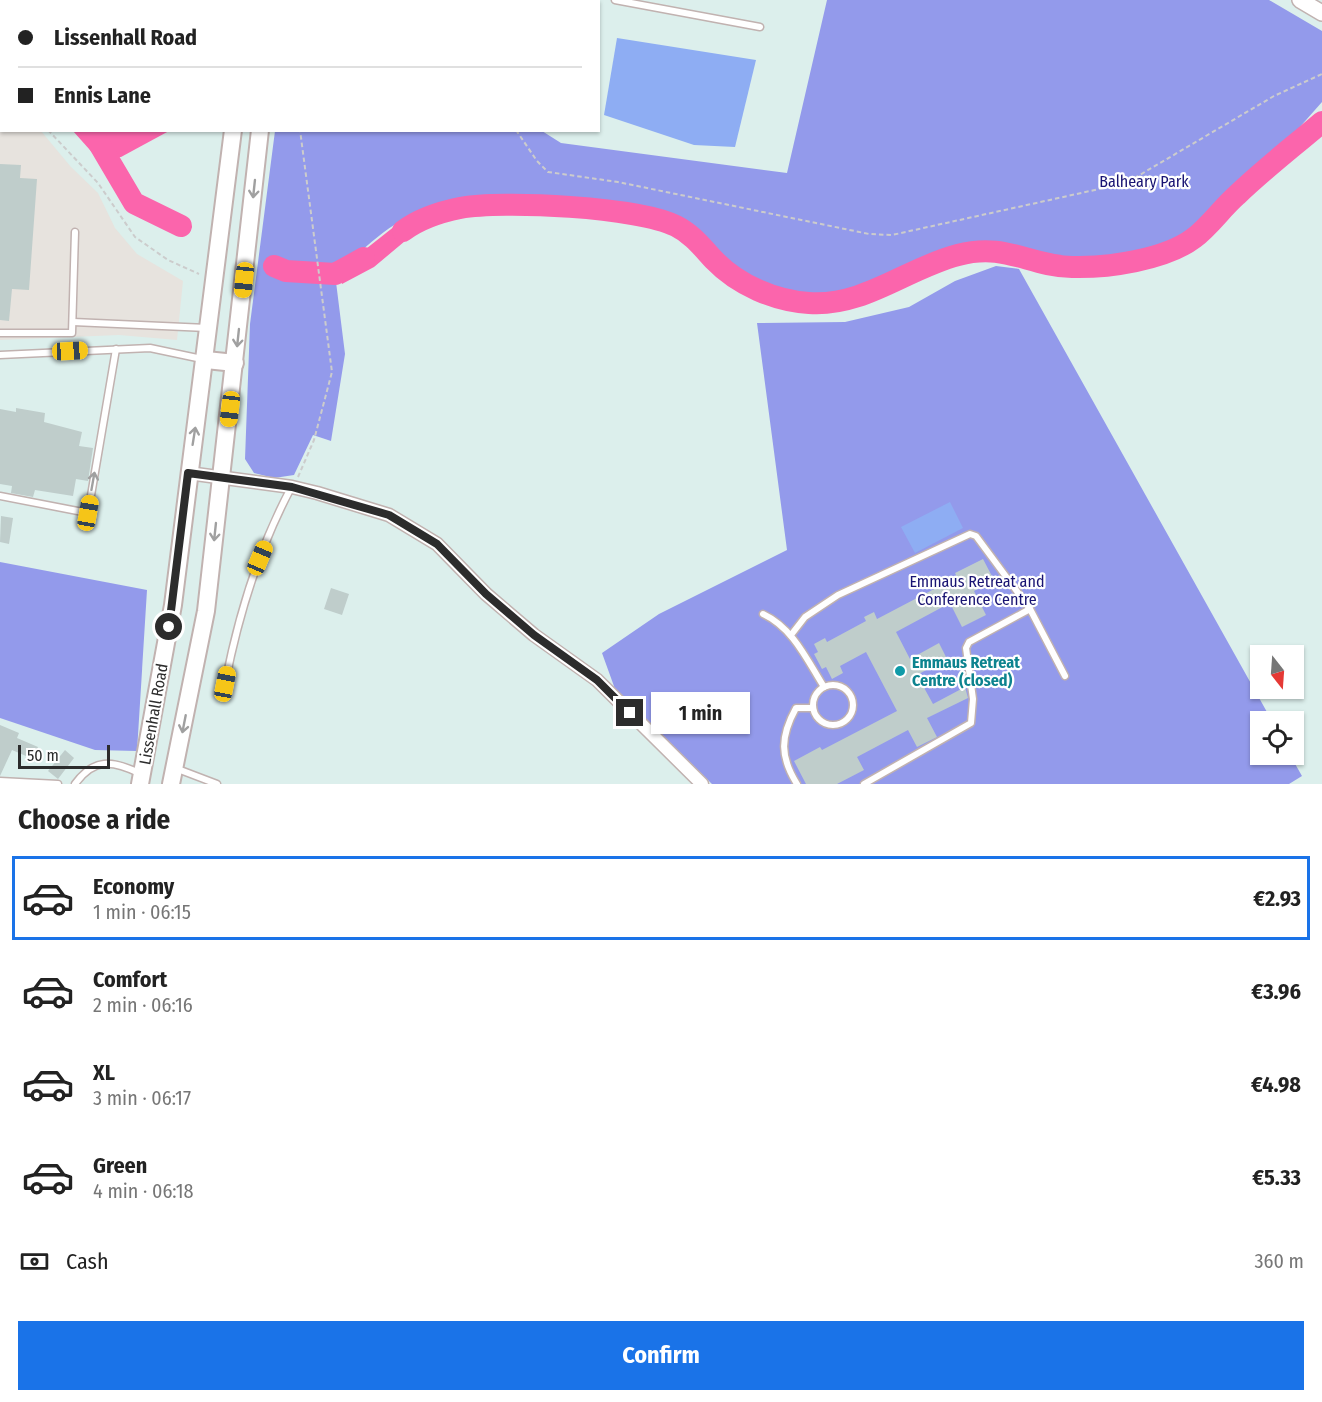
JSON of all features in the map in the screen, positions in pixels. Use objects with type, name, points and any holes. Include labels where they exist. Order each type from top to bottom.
[{"type":"main road","name":"Lissenhall Road","points":[[141,779],[173,605],[188,473],[210,329],[233,132]]},
{"type":"main road","name":"Lissenhall Road","points":[[173,776],[206,611],[236,363],[260,132]]},
{"type":"main road","points":[[206,360],[236,363]]},
{"type":"street","points":[[1300,0],[1322,13]]},
{"type":"street","points":[[188,473],[292,487],[389,515],[437,544],[486,594],[534,635],[597,680],[702,784]]},
{"type":"lane","points":[[615,0],[760,27]]},
{"type":"lane","points":[[0,333],[72,333],[75,232]]},
{"type":"lane","points":[[73,322],[210,329]]},
{"type":"lane","points":[[0,355],[150,348],[206,360]]},
{"type":"lane","points":[[0,496],[88,513],[116,349]]},
{"type":"lane","points":[[225,684],[234,639],[260,558],[292,487]]},
{"type":"lane","points":[[791,635],[805,617],[838,595],[970,534],[976,536],[1030,609],[1065,676]]},
{"type":"lane","points":[[864,784],[971,723],[973,699],[966,663],[966,648],[969,642],[1030,609]]},
{"type":"lane","points":[[763,614],[775,619],[791,635],[824,687]]},
{"type":"lane","points":[[836,685],[847,691],[852,701],[850,713],[842,722],[830,724],[819,719],[813,708],[815,696],[824,687],[836,685]]},
{"type":"lane","points":[[797,784],[783,756],[790,719],[796,708],[813,708]]},
{"type":"lane","points":[[75,784],[85,770],[101,764],[122,765],[141,779]]},
{"type":"lane","points":[[173,776],[217,784]]},
{"type":"lane","points":[[0,781],[58,784]]},
{"type":"path","points":[[517,132],[537,161],[548,172],[618,182],[869,234],[892,235],[1126,183],[1274,96],[1322,74]]},
{"type":"path","points":[[50,132],[98,183],[135,237],[168,260],[199,274]]},
{"type":"path","points":[[292,487],[314,440],[332,372],[300,132]]},
{"type":"shaded area","points":[[617,38],[756,60],[735,147],[694,145],[604,115]]},
{"type":"shaded area","points":[[0,132],[42,132],[71,167],[98,193],[115,228],[137,254],[183,281],[177,340],[119,335],[0,340]]},
{"type":"shaded area","points":[[74,132],[167,132],[121,157],[98,159]]},
{"type":"shaded area","points":[[427,211],[430,224],[417,231],[374,267],[342,284],[338,271],[400,222]]},
{"type":"shaded area","points":[[950,502],[963,528],[915,553],[901,527]]},
{"type":"green space","name":"Balheary Park","points":[[827,0],[1269,0],[1322,31],[1322,102],[1283,146],[1198,225],[1164,246],[1124,258],[1103,261],[1062,261],[1042,258],[1002,246],[974,246],[947,252],[921,262],[858,294],[842,297],[806,296],[784,292],[758,281],[680,222],[653,212],[619,205],[540,199],[499,200],[461,204],[428,211],[401,221],[375,239],[335,274],[345,354],[331,441],[313,435],[294,475],[274,478],[254,473],[245,459],[250,324],[275,132],[544,132],[561,143],[787,173]]},
{"type":"green space","name":"Emmaus Retreat and Conference Centre","points":[[996,266],[1019,269],[1250,682],[1250,699],[1260,699],[1266,711],[1250,711],[1250,765],[1296,765],[1302,776],[1289,784],[712,784],[615,689],[602,653],[659,614],[787,550],[757,323],[845,322],[909,307],[955,281]]},
{"type":"green space","points":[[0,562],[147,590],[137,751],[95,750],[0,718]]},
{"type":"building","points":[[0,164],[21,165],[20,178],[37,179],[29,290],[12,289],[9,321],[0,320]]},
{"type":"building","points":[[16,408],[45,413],[44,422],[82,432],[79,446],[93,448],[88,481],[76,479],[73,496],[35,490],[33,497],[11,493],[12,486],[0,484],[0,409],[16,412]]},
{"type":"building","points":[[1,516],[13,518],[9,544],[0,542]]},
{"type":"building","name":"Emmaus Retreat Centre (closed)","points":[[983,559],[994,580],[974,591],[986,615],[962,627],[950,603],[896,632],[910,659],[939,643],[947,659],[917,675],[933,704],[965,687],[968,698],[927,718],[937,737],[917,747],[908,730],[857,757],[864,770],[837,784],[806,784],[794,761],[820,747],[822,750],[897,711],[866,652],[840,666],[843,673],[832,679],[826,667],[822,669],[814,654],[818,652],[814,644],[825,638],[827,642],[866,621],[864,617],[874,612],[877,619],[957,577],[955,573]]},
{"type":"building","points":[[331,588],[349,594],[342,615],[324,609]]},
{"type":"building","points":[[0,725],[19,733],[17,738],[38,747],[33,759],[12,750],[0,776]]},
{"type":"building","points":[[65,750],[74,758],[58,779],[48,771]]},
{"type":"waterway","points":[[403,231],[437,214],[480,206],[537,205],[633,214],[658,219],[682,229],[724,269],[758,290],[796,302],[829,303],[867,293],[939,261],[975,252],[1004,253],[1056,266],[1072,267],[1118,264],[1168,252],[1182,246],[1200,233],[1247,185],[1322,122]]},
{"type":"waterway","points":[[92,132],[134,203],[181,226]]},
{"type":"waterway","points":[[274,266],[286,271],[335,274],[364,258]]},
{"type":"place","name":"Emmaus Retreat Centre (closed)","points":[[900,671]]},
{"type":"route","points":[[169,627],[188,473],[292,487],[389,515],[437,544],[486,594],[534,635],[597,680],[630,713]]}]
